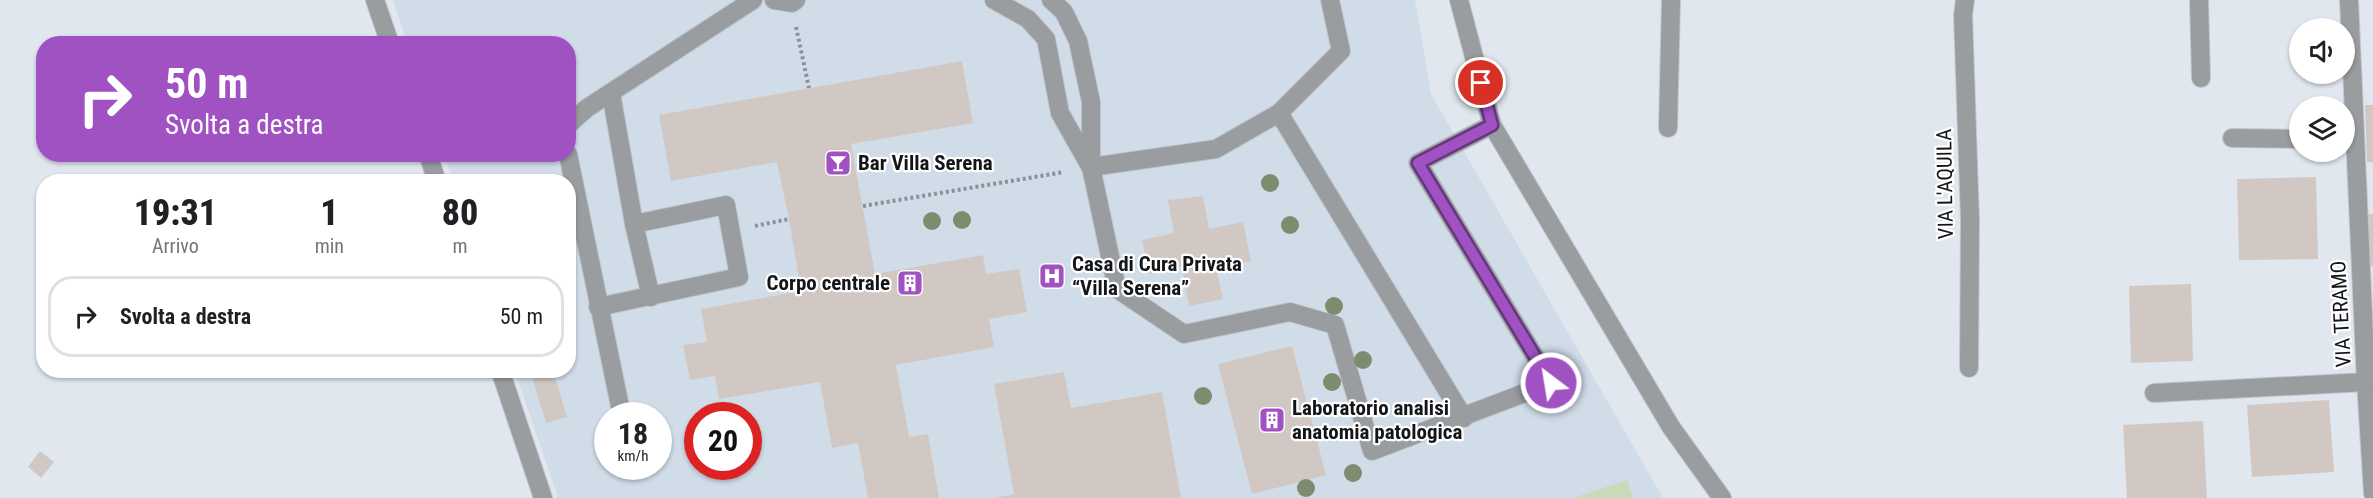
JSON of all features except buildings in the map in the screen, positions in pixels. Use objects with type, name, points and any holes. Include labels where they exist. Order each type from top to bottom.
[{"type":"street","points":[[375,0],[387,36]]},
{"type":"street","points":[[576,118],[587,108],[753,0]]},
{"type":"street","points":[[994,0],[1028,19],[1046,39],[1060,113],[1091,167]]},
{"type":"street","points":[[1051,0],[1064,12],[1078,41],[1091,102],[1091,167],[1117,289],[1184,334],[1290,312],[1335,325],[1372,451],[1464,418],[1551,383],[1418,163],[1492,125]]},
{"type":"street","points":[[1091,167],[1216,149],[1279,113],[1341,51],[1330,0]]},
{"type":"street","points":[[1459,0],[1492,125],[1671,426],[1722,498]]},
{"type":"street","points":[[1668,128],[1671,0]]},
{"type":"street","name":"VIA L'AQUILA","points":[[1965,0],[1963,15],[1970,220],[1969,368]]},
{"type":"street","points":[[2199,0],[2201,78]]},
{"type":"street","name":"VIA TERAMO","points":[[2349,0],[2350,96]]},
{"type":"street","points":[[611,93],[634,224],[651,297]]},
{"type":"street","points":[[1279,113],[1464,418]]},
{"type":"street","points":[[2232,138],[2289,139]]},
{"type":"street","name":"VIA TERAMO","points":[[2154,393],[2367,382],[2352,162]]},
{"type":"street","points":[[576,195],[619,402]]},
{"type":"street","points":[[598,307],[739,277],[726,205],[634,224]]},
{"type":"street","points":[[503,378],[543,498]]},
{"type":"street","points":[[2367,382],[2373,493]]},
{"type":"path","points":[[787,1],[809,88]]},
{"type":"path","points":[[863,206],[1091,167]]},
{"type":"path","points":[[730,230],[789,219]]},
{"type":"shaded area","name":"Casa di Cura Privata “Villa Serena”","points":[[393,0],[1415,0],[1431,94],[1663,498],[558,498],[517,378],[576,378],[576,174],[451,174],[446,162],[576,162],[576,36],[405,36]]},
{"type":"green space","points":[[1627,480],[1633,498],[1573,498]]},
{"type":"place","name":"Bar Villa Serena","points":[[838,163]]},
{"type":"place","name":"Casa di Cura Privata “Villa Serena”","points":[[1052,276]]},
{"type":"place","name":"Corpo centrale","points":[[910,283]]},
{"type":"place","name":"Laboratorio analisi anatomia patologica","points":[[1272,420]]},
{"type":"route","points":[[1481,83],[1492,125],[1418,163],[1551,383]]}]
